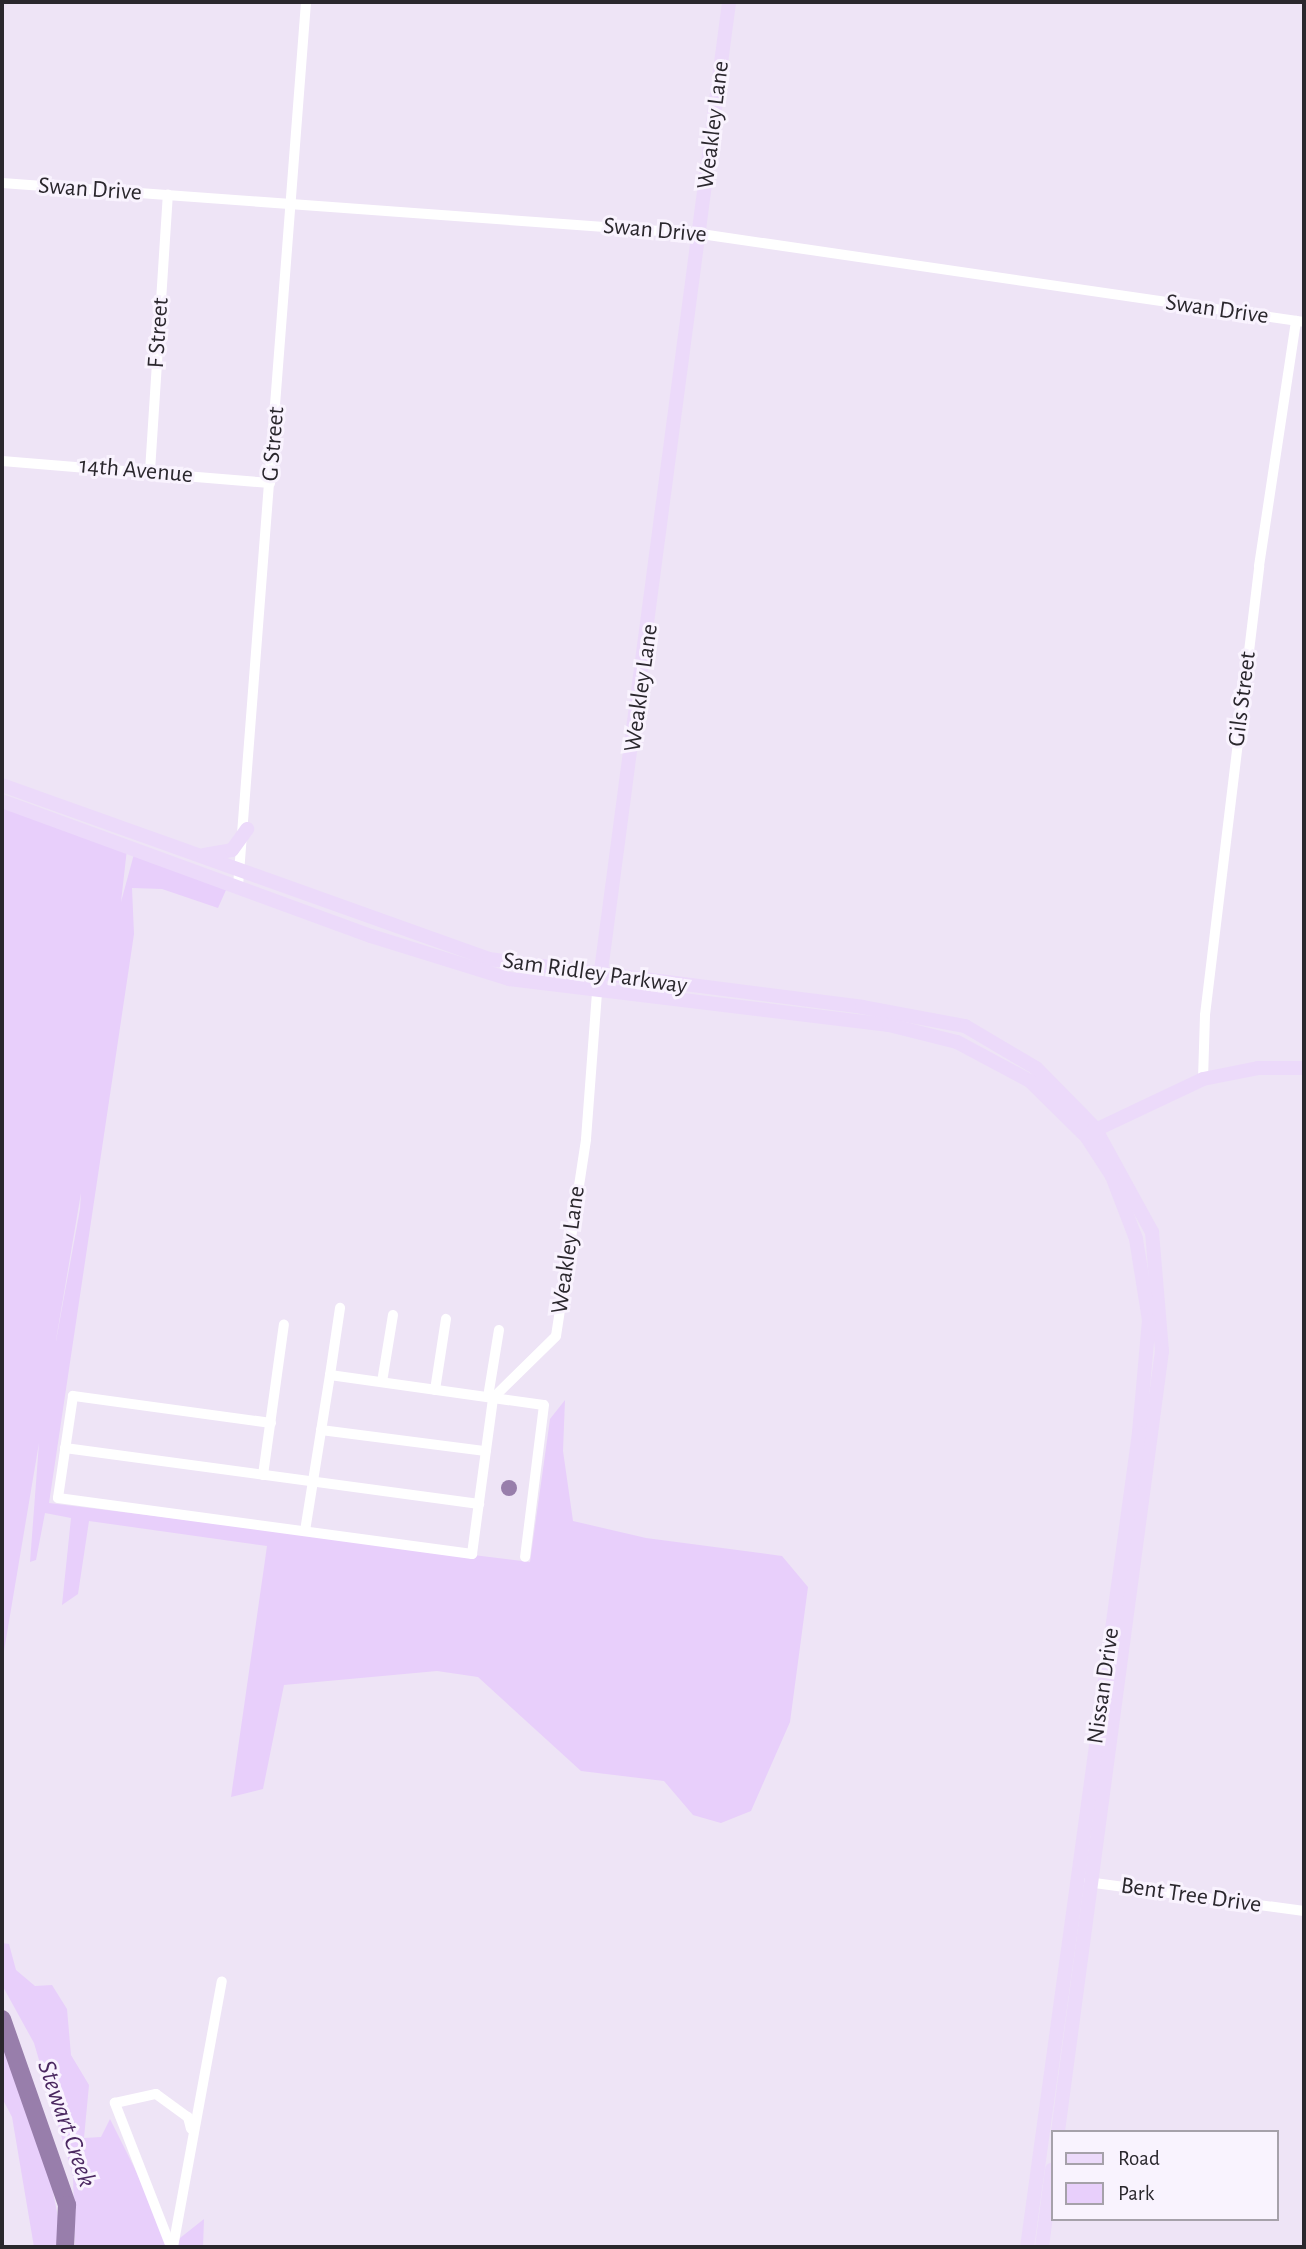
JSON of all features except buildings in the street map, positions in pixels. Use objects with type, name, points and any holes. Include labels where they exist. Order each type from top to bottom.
[{"type":"main road","name":"Weakley Lane","points":[[597,994],[701,234],[729,2]]},
{"type":"main road","name":"Sam Ridley Parkway","points":[[2,785],[194,854],[241,879],[449,962],[597,994],[889,1025],[957,1042],[1030,1081],[1090,1132]]},
{"type":"main road","name":"Sam Ridley Parkway","points":[[2,801],[481,957],[600,977],[862,1007],[965,1026],[1036,1068],[1090,1132]]},
{"type":"main road","points":[[194,854],[232,849],[247,829]]},
{"type":"main road","points":[[1090,1132],[1203,1079],[1258,1068],[1304,1068]]},
{"type":"main road","name":"Nissan Drive","points":[[1027,2247],[1085,1881],[1162,1352],[1152,1232],[1090,1132]]},
{"type":"main road","name":"Nissan Drive","points":[[1058,2130],[1085,1881]]},
{"type":"main road","points":[[1042,2247],[1050,2185]]},
{"type":"street","name":"G Street","points":[[241,879],[247,829],[270,483],[295,205],[306,2]]},
{"type":"street","name":"Swan Drive","points":[[2,183],[701,234],[1300,321]]},
{"type":"street","name":"F Street","points":[[150,471],[168,195]]},
{"type":"street","name":"Gils Street","points":[[1203,1079],[1205,1015],[1259,566],[1300,321]]},
{"type":"street","name":"14th Avenue","points":[[2,461],[150,471],[270,483]]},
{"type":"street","name":"Weakley Lane","points":[[491,1398],[532,1364],[556,1336],[586,1139],[597,994]]},
{"type":"street","points":[[305,1531],[340,1307]]},
{"type":"street","points":[[382,1382],[393,1315]]},
{"type":"street","points":[[435,1390],[446,1319]]},
{"type":"street","points":[[263,1475],[284,1324]]},
{"type":"street","points":[[271,1423],[73,1396],[58,1498],[472,1553],[499,1330]]},
{"type":"street","points":[[330,1375],[544,1405],[525,1557]]},
{"type":"street","points":[[321,1430],[486,1451]]},
{"type":"street","points":[[65,1448],[479,1504]]},
{"type":"street","name":"Bent Tree Drive","points":[[1085,1881],[1304,1911]]},
{"type":"street","points":[[172,2247],[191,2132],[222,1981]]},
{"type":"street","points":[[172,2247],[115,2103],[156,2094],[188,2117],[191,2132]]},
{"type":"green space","points":[[2,806],[127,849],[121,902],[134,854],[226,890],[218,908],[162,889],[132,888],[134,934],[49,1503],[530,1562],[550,1419],[565,1400],[563,1451],[573,1521],[646,1538],[782,1556],[808,1587],[790,1722],[751,1811],[721,1823],[693,1815],[664,1781],[581,1771],[478,1677],[437,1671],[284,1685],[263,1789],[231,1797],[267,1546],[89,1521],[78,1594],[62,1605],[71,1518],[45,1513],[36,1560],[30,1562],[39,1443],[2,1663]],"holes":[[[81,1193],[80,1209],[56,1341]]]},
{"type":"green space","points":[[2,1943],[9,1944],[16,1970],[35,1986],[52,1985],[67,2009],[71,2055],[89,2085],[84,2138],[101,2137],[110,2119],[149,2197],[166,2247],[75,2247],[73,2176],[34,2043],[2,1985]]},
{"type":"green space","points":[[2,2041],[42,2134],[60,2228],[57,2247],[34,2247],[12,2117],[2,2098]]},
{"type":"green space","points":[[204,2219],[203,2247],[175,2247],[180,2238]]},
{"type":"shaded area","points":[[509,1480],[515,1482],[515,1494],[509,1496],[503,1494],[501,1488],[503,1482]]},
{"type":"waterway","name":"Stewart Creek","points":[[2,2019],[67,2205],[65,2247]]}]
